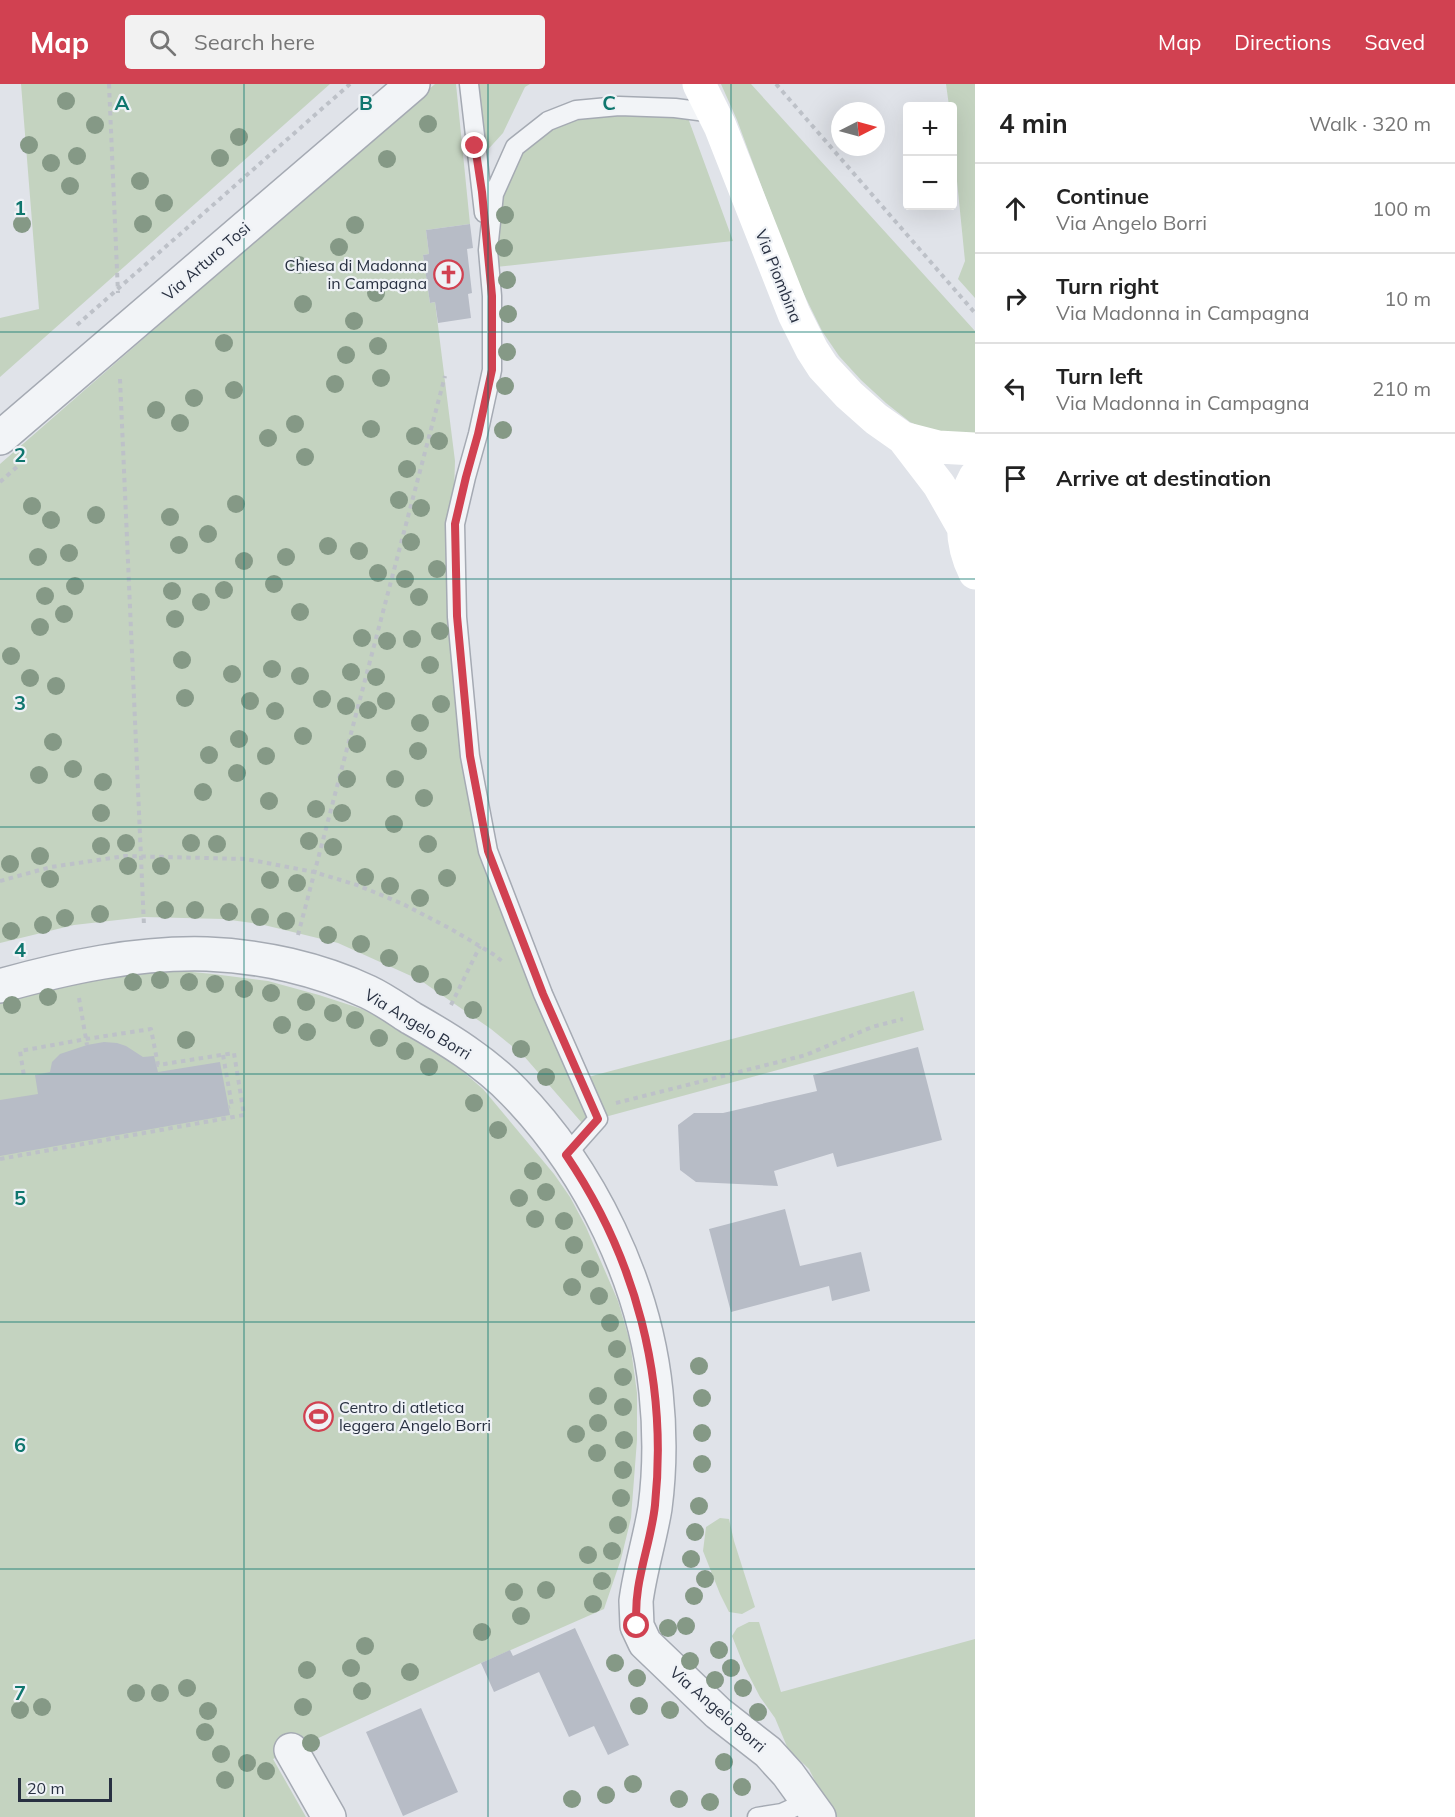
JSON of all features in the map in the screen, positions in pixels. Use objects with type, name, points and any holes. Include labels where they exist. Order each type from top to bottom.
[{"type":"street","name":"Via Arturo Tosi","points":[[0,438],[413,84]]},
{"type":"street","name":"Via Piombina","points":[[699,84],[714,113],[794,314],[808,342],[824,367],[849,395],[876,419],[903,438],[939,485],[963,527]]},
{"type":"street","name":"Via Piombina","points":[[903,438],[938,447],[975,449]]},
{"type":"street","name":"Via Piombina","points":[[975,477],[965,504],[963,527],[966,549],[975,573]]},
{"type":"street","name":"Via Angelo Borri","points":[[0,986],[42,974],[106,961],[146,957],[208,954],[262,960],[310,970],[368,993],[466,1051],[514,1091],[566,1155],[603,1217],[624,1266],[647,1340],[656,1389],[657,1486],[655,1508],[636,1600],[638,1631],[649,1648],[718,1713],[768,1752],[788,1774],[813,1809]]},
{"type":"street","points":[[291,1749],[329,1817]]},
{"type":"lane","points":[[469,84],[492,296],[492,370],[455,524],[457,616],[470,756],[488,851],[543,994],[598,1119],[566,1155]]},
{"type":"lane","points":[[488,250],[494,194],[515,147],[548,121],[576,110],[619,106],[675,108],[714,113]]},
{"type":"lane","points":[[757,1817],[813,1809]]},
{"type":"path","points":[[109,84],[120,334],[120,391],[146,957]]},
{"type":"path","points":[[76,327],[350,84]]},
{"type":"path","points":[[776,84],[975,313]]},
{"type":"path","points":[[290,966],[445,376]]},
{"type":"path","points":[[0,881],[51,867],[125,856],[246,859],[314,872],[357,885],[403,904],[480,946],[543,994]]},
{"type":"path","points":[[436,1032],[480,946]]},
{"type":"path","points":[[73,968],[87,1045]]},
{"type":"path","points":[[592,1108],[806,1055],[872,1027],[903,1019]]},
{"type":"path","points":[[0,1159],[244,1115],[234,1053],[158,1065],[151,1029],[20,1051],[24,1076]]},
{"type":"path","points":[[223,1055],[232,1106],[229,1107]]},
{"type":"green space","points":[[21,84],[330,84],[0,377],[0,318],[39,309]]},
{"type":"green space","points":[[435,84],[456,84],[470,224],[426,230],[429,254],[423,255],[430,303],[435,302],[455,461],[455,524],[488,851],[592,1108],[588,1130],[523,1055],[491,1029],[420,980],[338,943],[260,924],[223,919],[144,917],[74,925],[0,943],[0,464]]},
{"type":"green space","points":[[471,84],[530,84],[525,87],[503,133],[483,155]]},
{"type":"green space","points":[[721,84],[751,84],[975,331],[975,434],[930,431],[910,422],[861,380],[839,356],[822,331],[794,274],[737,120]]},
{"type":"green space","points":[[946,84],[975,84],[975,298],[958,279],[965,261],[957,181],[957,102],[948,102]]},
{"type":"green space","points":[[589,112],[688,118],[733,241],[496,267],[500,204],[521,152],[553,125]]},
{"type":"green space","name":"Centro di atletica leggera Angelo Borri","points":[[160,969],[268,981],[362,1009],[403,1029],[446,1057],[483,1089],[554,1174],[570,1197],[586,1227],[618,1301],[630,1342],[637,1393],[637,1440],[631,1518],[621,1559],[604,1609],[273,1759],[306,1817],[0,1817],[0,1001],[34,988]]},
{"type":"green space","points":[[914,991],[924,1030],[605,1117],[588,1077]]},
{"type":"green space","points":[[720,1518],[729,1519],[755,1607],[742,1614],[729,1612],[703,1551],[706,1527]]},
{"type":"green space","points":[[749,1622],[759,1622],[781,1692],[975,1639],[975,1817],[833,1817],[809,1769],[788,1749],[775,1718],[760,1697],[744,1666],[732,1636],[737,1628]]},
{"type":"building","name":"Chiesa di Madonna in Campagna","points":[[470,224],[473,248],[467,249],[472,293],[468,294],[471,318],[438,323],[435,302],[430,303],[423,255],[429,254],[426,230]]},
{"type":"building","points":[[104,1042],[126,1046],[143,1057],[154,1056],[158,1072],[220,1062],[230,1115],[0,1156],[0,1100],[38,1094],[35,1075],[50,1072],[52,1062],[60,1054]]},
{"type":"building","points":[[918,1047],[942,1140],[837,1167],[833,1153],[774,1171],[778,1186],[696,1182],[680,1170],[678,1125],[694,1113],[723,1113],[817,1091],[813,1075]]},
{"type":"building","points":[[785,1209],[800,1266],[861,1252],[870,1291],[832,1301],[829,1286],[731,1312],[709,1229]]},
{"type":"building","points":[[575,1628],[629,1745],[608,1755],[594,1726],[569,1737],[539,1672],[494,1692],[481,1663],[510,1650],[513,1656]]},
{"type":"building","points":[[421,1708],[458,1792],[403,1816],[366,1732]]},
{"type":"place","name":"Chiesa di Madonna in Campagna","points":[[448,274]]},
{"type":"place","name":"Centro di atletica leggera Angelo Borri","points":[[318,1416]]},
{"type":"route","points":[[475,146],[492,296],[492,370],[455,524],[457,616],[470,756],[488,851],[543,994],[598,1119],[566,1155],[603,1217],[615,1242],[647,1340],[656,1389],[658,1462],[655,1508],[637,1592],[635,1612],[637,1626]]}]
